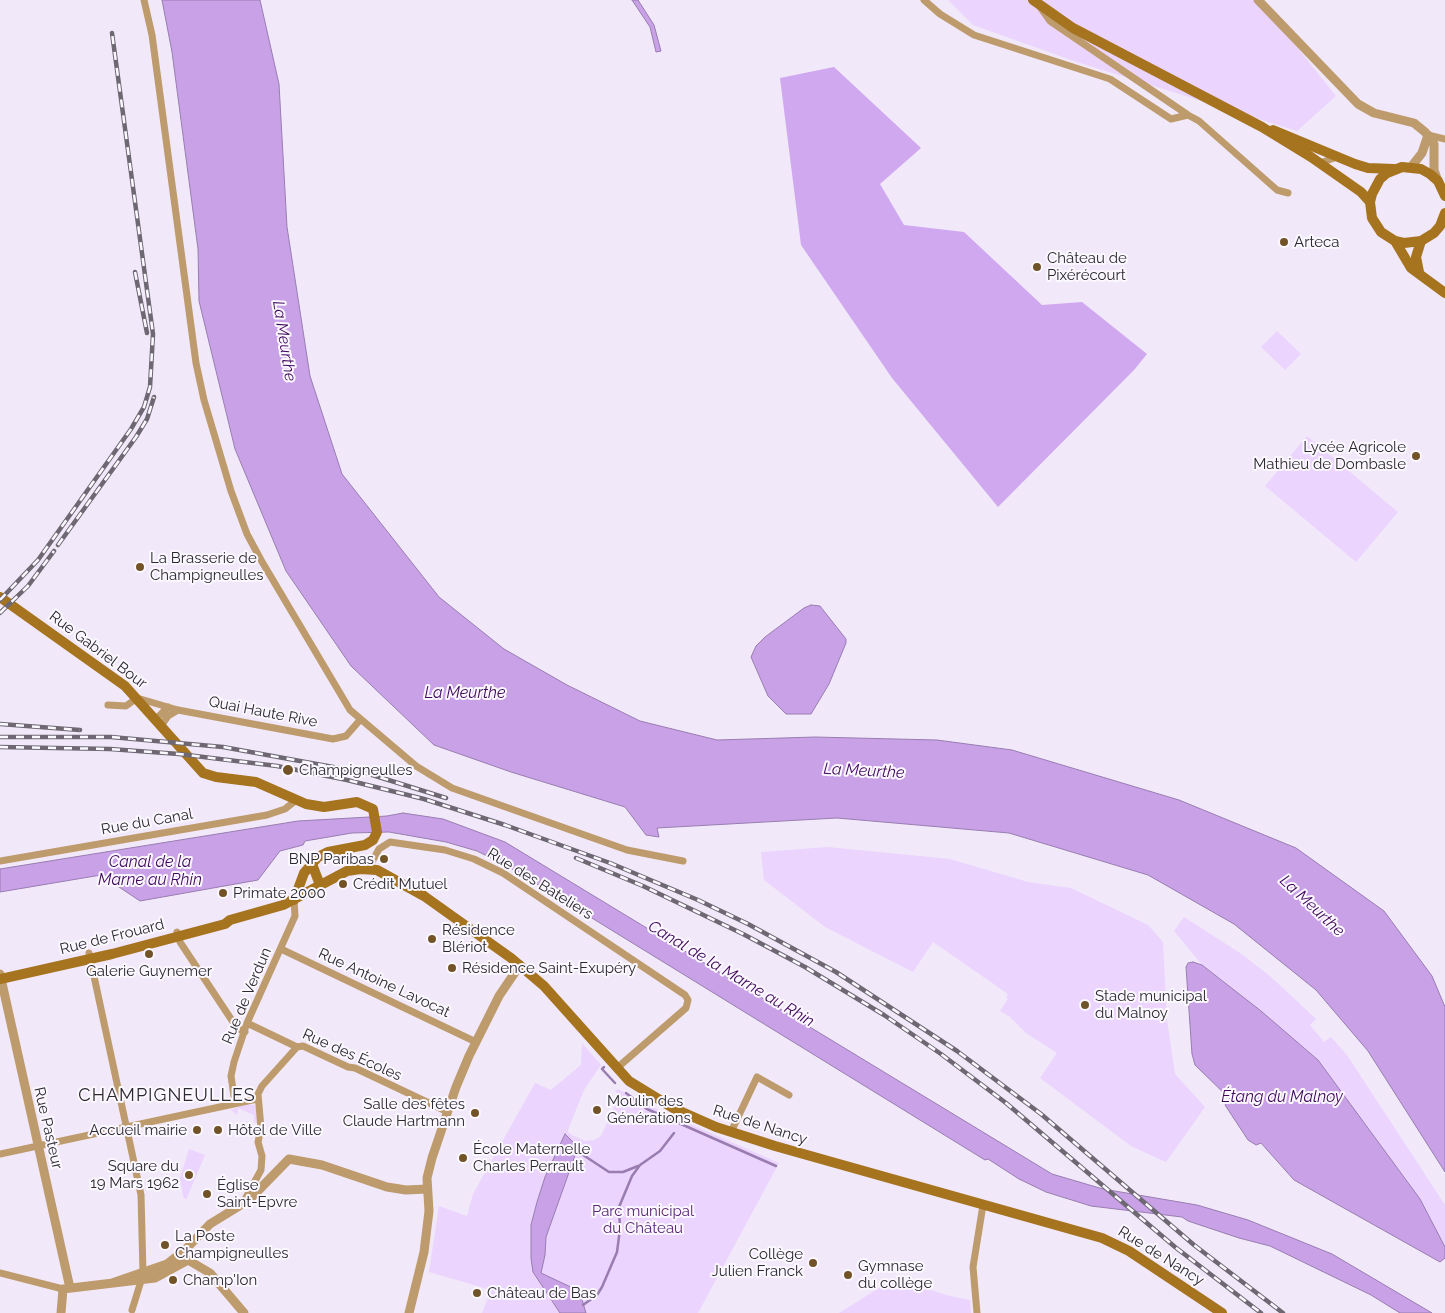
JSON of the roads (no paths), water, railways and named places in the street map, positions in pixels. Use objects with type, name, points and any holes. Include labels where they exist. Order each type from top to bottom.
[{"type":"main road","points":[[1036,2],[1073,28],[1262,126],[1320,163],[1361,192],[1370,202]]},
{"type":"main road","points":[[1262,126],[1368,168],[1395,169],[1411,167],[1430,174],[1438,181],[1445,196]]},
{"type":"main road","points":[[1395,169],[1387,173],[1375,186],[1370,202],[1372,218],[1376,226],[1388,237],[1395,241],[1412,243],[1421,241],[1434,233],[1440,226],[1445,213]]},
{"type":"main road","points":[[1434,233],[1445,232]]},
{"type":"main road","points":[[1395,241],[1405,261],[1445,293]]},
{"type":"main road","points":[[1419,272],[1416,257],[1421,241]]},
{"type":"main road","name":"Rue Gabriel Bour","points":[[0,597],[118,680],[137,698],[202,773],[216,777],[256,782],[295,801],[324,807],[356,802],[367,805],[376,814],[377,834],[372,841],[365,845],[325,853],[312,864],[301,878],[294,900]]},
{"type":"main road","points":[[312,864],[320,885]]},
{"type":"main road","points":[[294,900],[347,871],[368,869]]},
{"type":"main road","name":"Rue de Nancy","points":[[368,869],[382,873],[424,896],[520,965],[544,986],[617,1068],[642,1091],[658,1100],[694,1118],[732,1132],[851,1169],[1035,1218],[1110,1241],[1144,1260],[1222,1313]]},
{"type":"main road","name":"Rue de Frouard","points":[[0,976],[224,924],[230,920],[278,907],[294,900]]},
{"type":"street","points":[[144,0],[152,35],[196,363],[228,482],[247,534],[350,710],[360,720],[382,735],[416,766],[452,788],[627,850],[683,861]]},
{"type":"street","points":[[924,0],[940,14],[974,35],[1110,79],[1171,119],[1188,115]]},
{"type":"street","points":[[1258,0],[1358,104],[1374,113],[1414,123],[1428,135],[1434,144],[1434,170],[1438,181]]},
{"type":"street","points":[[1036,2],[1050,21],[1199,121],[1277,190],[1288,193]]},
{"type":"street","points":[[1428,135],[1445,139]]},
{"type":"street","points":[[1411,167],[1422,153],[1428,135]]},
{"type":"street","points":[[1320,163],[1337,157]]},
{"type":"street","points":[[108,705],[126,706],[137,698]]},
{"type":"street","name":"Quai Haute Rive","points":[[137,698],[178,710],[333,739],[346,736],[360,720]]},
{"type":"street","points":[[159,723],[168,707]]},
{"type":"street","points":[[159,723],[178,710]]},
{"type":"street","name":"Rue du Canal","points":[[0,861],[267,815],[286,809],[295,801]]},
{"type":"street","name":"Rue des Bateliers","points":[[368,869],[379,849],[390,842],[445,850],[474,859],[503,873],[667,981],[685,995],[688,1004],[617,1068]]},
{"type":"street","name":"Rue de Verdun","points":[[235,1103],[231,1076],[246,1023],[295,916],[294,900]]},
{"type":"street","points":[[178,934],[180,942],[237,1028],[245,1032]]},
{"type":"street","name":"Rue Antoine Lavocat","points":[[281,949],[476,1042]]},
{"type":"street","points":[[90,956],[141,1195],[142,1277],[132,1310]]},
{"type":"street","points":[[409,1313],[425,1243],[429,1211],[427,1188],[430,1165],[448,1112],[476,1042],[499,996],[520,965]]},
{"type":"street","name":"Rue Pasteur","points":[[0,976],[38,1145],[66,1289],[61,1313]]},
{"type":"street","name":"Rue des Écoles","points":[[246,1023],[297,1047],[303,1046],[354,1068],[448,1112]]},
{"type":"street","points":[[242,1202],[261,1170],[262,1156],[258,1142],[261,1122],[256,1099],[262,1086],[297,1047]]},
{"type":"street","points":[[732,1132],[757,1077],[789,1095]]},
{"type":"street","points":[[0,1154],[256,1099]]},
{"type":"street","points":[[142,1277],[167,1264],[186,1249],[210,1224],[242,1202],[249,1200],[289,1159],[322,1166],[387,1187],[406,1190],[427,1188]]},
{"type":"street","points":[[977,1313],[973,1267],[983,1205]]},
{"type":"street","points":[[186,1249],[188,1260],[210,1273],[244,1313]]},
{"type":"street","points":[[0,1272],[66,1289],[142,1277],[155,1278],[188,1260]]},
{"type":"water","name":"La Meurthe","points":[[162,0],[260,0],[279,84],[287,227],[310,376],[342,474],[439,597],[504,649],[567,685],[640,721],[717,740],[815,737],[937,740],[1012,750],[1179,800],[1296,848],[1384,911],[1432,976],[1445,1007],[1445,1172],[1368,1051],[1316,990],[1234,924],[1148,875],[1009,833],[837,818],[657,828],[659,837],[646,835],[625,807],[511,772],[434,745],[351,666],[286,571],[235,449],[199,301],[198,249],[172,52]]},
{"type":"water","points":[[632,0],[638,0],[654,25],[661,51],[656,52],[650,27]]},
{"type":"water","points":[[811,605],[820,606],[846,639],[846,643],[829,684],[811,714],[786,714],[768,696],[751,657],[756,646],[765,637],[804,608]]},
{"type":"water","name":"Canal de la Marne au Rhin","points":[[403,813],[443,819],[505,842],[1052,1174],[1103,1189],[1197,1205],[1248,1220],[1332,1254],[1432,1313],[1400,1313],[1371,1295],[1270,1246],[1239,1238],[1188,1221],[1182,1217],[1091,1206],[1046,1192],[1019,1179],[988,1159],[985,1160],[509,867],[477,851],[446,842],[389,832],[352,833],[305,841],[303,845],[280,851],[258,880],[140,901],[101,875],[0,892],[0,869],[298,821],[387,816]]},
{"type":"water","name":"Étang du Malnoy","points":[[1193,962],[1202,965],[1261,1011],[1318,1060],[1420,1199],[1445,1247],[1445,1258],[1440,1262],[1294,1180],[1261,1143],[1256,1145],[1248,1140],[1225,1105],[1230,1099],[1195,1065],[1192,1054],[1186,967],[1188,963]]},
{"type":"water","points":[[565,1134],[578,1147],[546,1237],[541,1273],[580,1293],[586,1313],[560,1313],[533,1272],[531,1258],[531,1225],[537,1202],[545,1177]]},
{"type":"waterway","points":[[604,1067],[602,1069],[615,1083]]},
{"type":"waterway","points":[[626,1093],[647,1109],[776,1166]]},
{"type":"waterway","points":[[583,1305],[597,1295],[617,1252],[620,1229],[619,1207],[632,1176],[640,1165],[660,1151],[674,1133]]},
{"type":"waterway","points":[[577,1151],[609,1172],[623,1172],[638,1166]]},
{"type":"railway","points":[[0,600],[38,560],[131,429],[144,407],[150,387],[153,334],[112,33]]},
{"type":"railway","points":[[135,272],[147,333]]},
{"type":"railway","points":[[58,545],[136,437],[147,419],[154,397]]},
{"type":"railway","points":[[0,613],[28,586],[54,551]]},
{"type":"railway","points":[[0,724],[80,730]]},
{"type":"railway","points":[[0,737],[111,737],[223,747],[366,773],[446,798]]},
{"type":"railway","points":[[0,747],[110,749],[179,754],[277,766],[347,780],[424,799],[505,825],[610,863],[698,900],[748,924],[836,972],[957,1051],[1041,1114],[1194,1245],[1283,1313]]},
{"type":"railway","points":[[576,858],[643,886],[743,934],[805,967],[884,1015],[941,1054],[1006,1103],[1175,1247],[1261,1313]]},
{"type":"place","name":"Arteca","points":[[1284,242]]},
{"type":"place","name":"Château de Pixérécourt","points":[[1037,267]]},
{"type":"place","name":"Lycée Agricole Mathieu de Dombasle","points":[[1416,456]]},
{"type":"place","name":"La Brasserie de Champigneulles","points":[[140,567]]},
{"type":"place","name":"Champigneulles","points":[[288,770]]},
{"type":"place","name":"BNP Paribas","points":[[384,859]]},
{"type":"place","name":"Crédit Mutuel","points":[[343,884]]},
{"type":"place","name":"Primate 2000","points":[[223,893]]},
{"type":"place","name":"Résidence Blériot","points":[[432,939]]},
{"type":"place","name":"Galerie Guynemer","points":[[149,954]]},
{"type":"place","name":"Résidence Saint-Exupéry","points":[[452,968]]},
{"type":"place","name":"Stade municipal du Malnoy","points":[[1085,1005]]},
{"type":"place","name":"Moulin des Générations","points":[[597,1110]]},
{"type":"place","name":"Salle des fêtes Claude Hartmann","points":[[475,1113]]},
{"type":"place","name":"Accueil mairie","points":[[197,1130]]},
{"type":"place","name":"Hôtel de Ville","points":[[218,1130]]},
{"type":"place","name":"École Maternelle Charles Perrault","points":[[463,1158]]},
{"type":"place","name":"Square du 19 Mars 1962","points":[[189,1175]]},
{"type":"place","name":"Église Saint-Epvre","points":[[207,1194]]},
{"type":"place","name":"La Poste Champigneulles","points":[[165,1245]]},
{"type":"place","name":"Collège Julien Franck","points":[[813,1263]]},
{"type":"place","name":"Gymnase du collège","points":[[848,1275]]},
{"type":"place","name":"Champ'Ion","points":[[173,1280]]},
{"type":"place","name":"Château de Bas","points":[[477,1293]]},
{"type":"district","name":"CHAMPIGNEULLES","points":[[167,1096]]},
{"type":"park label","name":"Parc municipal du Château","points":[[643,1220]]}]
